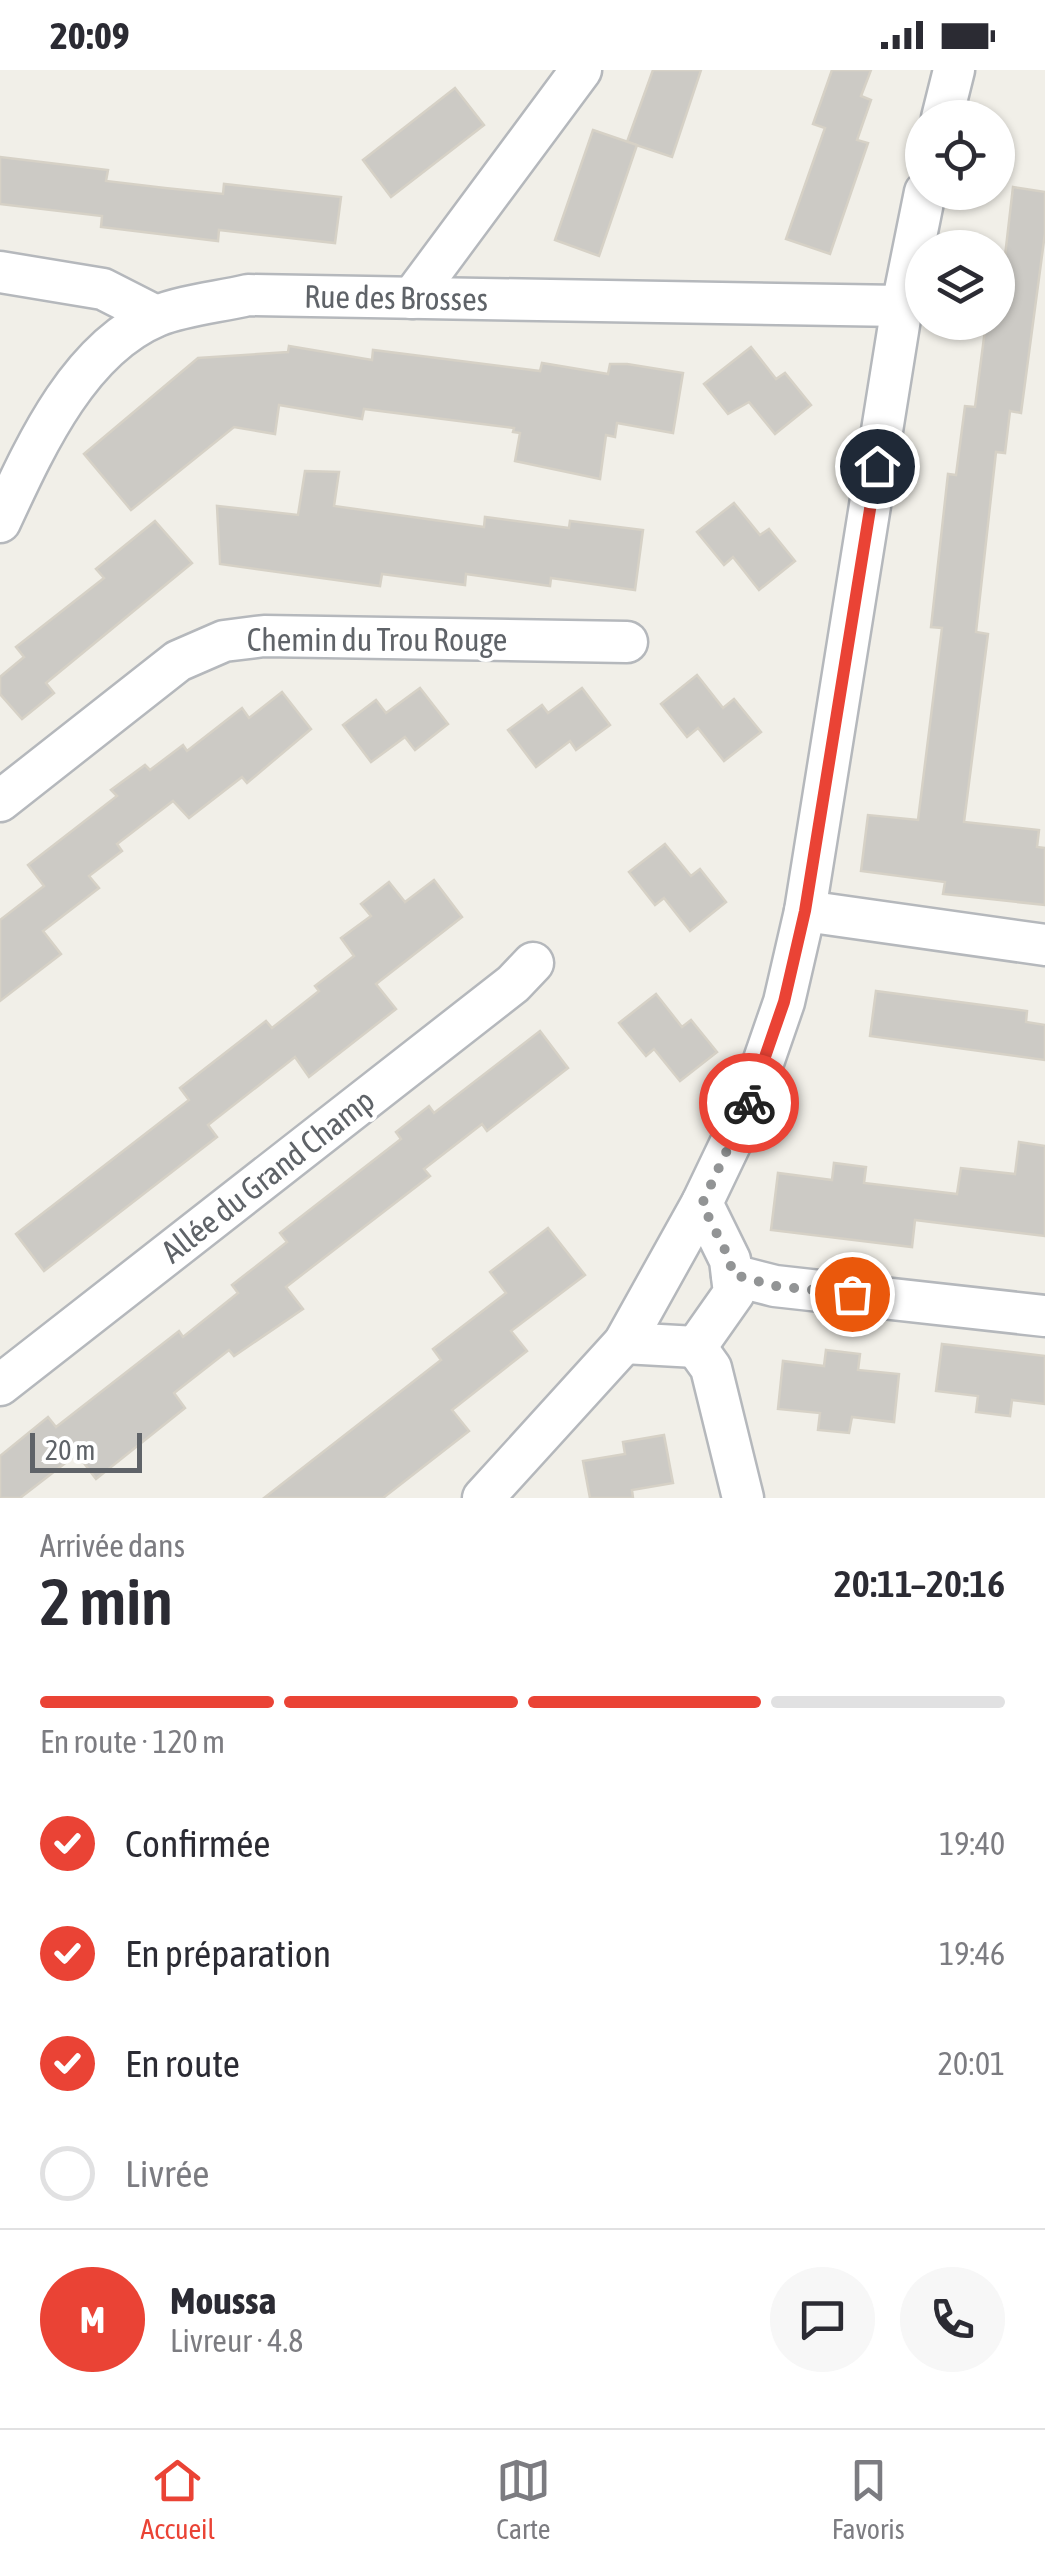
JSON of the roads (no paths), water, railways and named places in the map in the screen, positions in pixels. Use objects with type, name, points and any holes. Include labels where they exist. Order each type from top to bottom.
[{"type":"street","points":[[412,298],[581,70]]},
{"type":"street","points":[[946,100],[954,70]]},
{"type":"street","points":[[482,1498],[624,1343],[702,1204],[747,1109],[784,1002],[805,911],[902,306],[921,210]]},
{"type":"street","points":[[0,272],[102,289],[156,316]]},
{"type":"street","name":"Rue des Brosses","points":[[0,522],[33,452],[91,362],[156,316],[248,295],[902,306]]},
{"type":"street","name":"Chemin du Trou Rouge","points":[[0,801],[178,661],[224,641],[264,636],[627,642]]},
{"type":"street","points":[[805,911],[1045,945]]},
{"type":"street","name":"Allée du Grand Champ","points":[[0,1385],[513,984],[533,964]]},
{"type":"street","points":[[696,1346],[734,1293],[730,1260],[702,1204]]},
{"type":"street","points":[[732,1274],[775,1286],[1045,1316]]},
{"type":"street","points":[[624,1343],[696,1346]]},
{"type":"street","points":[[696,1346],[711,1368],[743,1498]]}]
